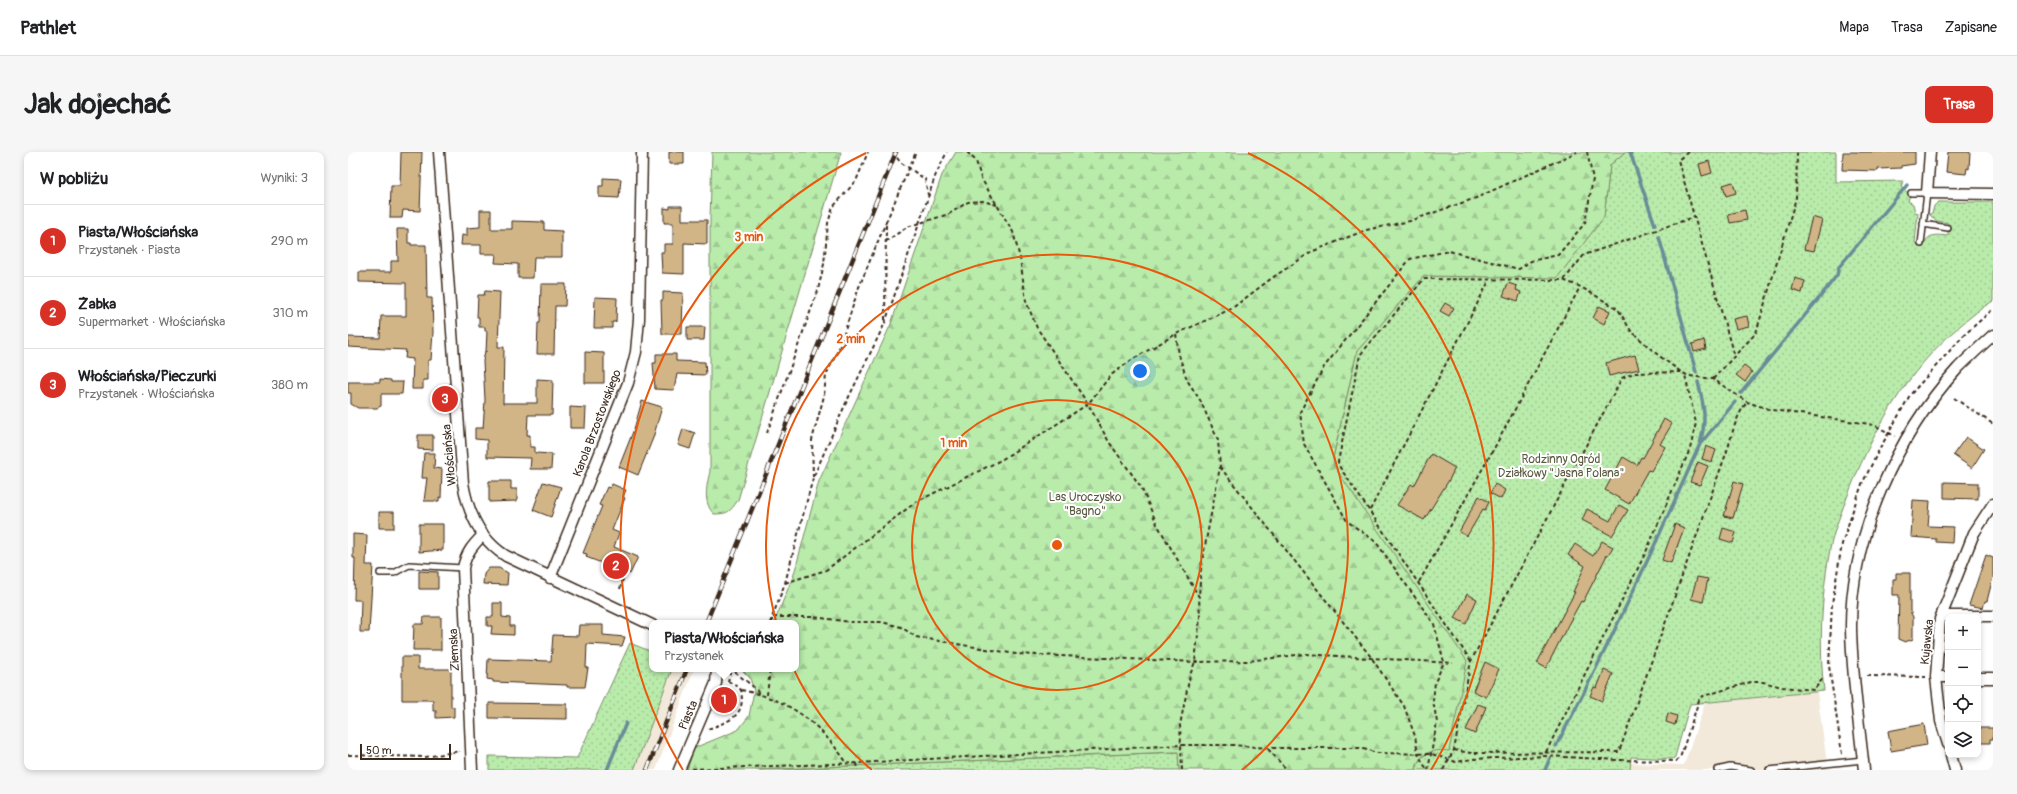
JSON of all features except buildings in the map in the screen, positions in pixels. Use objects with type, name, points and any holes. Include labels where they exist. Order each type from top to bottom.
[{"type":"street","name":"Włościańska","points":[[439,152],[463,483],[472,516],[483,535],[497,550],[550,578],[649,624]]},
{"type":"street","name":"Karola Brzostowskiego","points":[[550,578],[628,383],[636,352],[639,319],[642,152]]},
{"type":"street","points":[[1930,152],[1927,193],[1993,194]]},
{"type":"street","points":[[1864,765],[1853,674],[1851,628],[1853,600],[1861,549],[1881,492],[1905,442],[1958,369],[1993,335]]},
{"type":"street","name":"Kujawska","points":[[1945,734],[1941,721],[1936,677],[1942,616],[1974,533],[1993,504]]},
{"type":"street","name":"Ziemska","points":[[472,770],[464,568],[465,558],[469,551],[483,535]]},
{"type":"street","points":[[1942,616],[1993,616]]},
{"type":"street","name":"Piasta","points":[[679,770],[717,673]]},
{"type":"street","points":[[1936,677],[1945,677]]},
{"type":"street","points":[[1981,678],[1993,678]]},
{"type":"street","points":[[1952,758],[1956,770]]},
{"type":"lane","points":[[1911,193],[1927,193],[1921,244]]},
{"type":"lane","points":[[1923,224],[1948,228]]},
{"type":"lane","points":[[380,573],[394,573],[409,565],[464,568]]},
{"type":"lane","points":[[1769,770],[1864,765]]},
{"type":"lane","points":[[1717,770],[1730,767],[1751,770]]},
{"type":"path","points":[[767,433],[818,290],[824,264],[828,223],[833,207],[856,181],[868,152]]},
{"type":"path","points":[[893,152],[900,162],[925,179],[928,197]]},
{"type":"path","points":[[813,478],[812,440],[824,396],[826,374],[840,346],[859,287],[916,152]]},
{"type":"path","points":[[772,620],[785,583],[813,478],[845,405],[885,323],[921,222],[936,174],[947,152]]},
{"type":"path","points":[[967,152],[976,162],[981,178],[1013,232],[1020,258],[1026,301],[1037,328],[1088,404],[1109,442],[1142,487],[1157,524],[1199,597]]},
{"type":"path","points":[[785,583],[826,570],[916,502],[1001,460],[1088,404],[1111,375],[1133,359],[1176,334],[1230,309],[1311,252],[1366,230],[1410,222],[1476,198],[1577,152]]},
{"type":"path","points":[[1428,770],[1437,722],[1434,701],[1435,682],[1444,662],[1434,624],[1376,542],[1347,521],[1304,444],[1300,412],[1324,367],[1343,341],[1410,259],[1449,251],[1519,269],[1530,261],[1558,255],[1585,223],[1593,179],[1587,152]]},
{"type":"path","points":[[1688,152],[1678,160],[1734,356]]},
{"type":"path","points":[[1713,379],[1756,333],[1796,198],[1798,152]]},
{"type":"path","points":[[885,242],[907,227],[949,214],[968,202],[983,201],[998,205]]},
{"type":"path","points":[[1563,280],[1584,255],[1694,217]]},
{"type":"path","points":[[885,323],[886,222]]},
{"type":"path","points":[[1471,661],[1419,582],[1339,466],[1338,462],[1360,355],[1424,279],[1563,280],[1580,287],[1618,309],[1631,330],[1658,355],[1685,374],[1713,379],[1747,402],[1772,410],[1868,424],[1888,432],[1905,442]]},
{"type":"path","points":[[1370,510],[1490,279]]},
{"type":"path","points":[[1419,582],[1497,443],[1580,287]]},
{"type":"path","points":[[1176,334],[1179,355],[1187,380],[1200,400],[1218,440],[1220,467],[1201,567],[1199,597],[1200,617],[1195,662],[1190,675],[1180,725],[1182,770]]},
{"type":"path","points":[[1443,770],[1450,760],[1454,750],[1471,661],[1622,378],[1634,373],[1682,372]]},
{"type":"path","points":[[1546,752],[1646,552],[1690,449],[1696,423],[1685,374]]},
{"type":"path","points":[[1954,398],[1993,424]]},
{"type":"path","points":[[1454,750],[1471,754],[1619,752],[1728,448],[1734,424],[1739,412],[1747,402]]},
{"type":"path","points":[[1220,467],[1371,657],[1404,706],[1415,736],[1418,754],[1428,770]]},
{"type":"path","points":[[620,589],[625,572]]},
{"type":"path","points":[[772,617],[814,617],[850,622],[882,622],[901,627],[916,637],[1016,654],[1195,662],[1248,661],[1305,654],[1453,663]]},
{"type":"path","points":[[735,672],[756,689],[759,694]]},
{"type":"path","points":[[766,695],[770,672]]},
{"type":"path","points":[[717,673],[741,690],[766,695],[810,719],[832,742],[847,763]]},
{"type":"path","points":[[1868,676],[1936,677]]},
{"type":"path","points":[[679,770],[857,763],[1181,745],[1233,745],[1268,748],[1359,748],[1378,753],[1432,754],[1456,762],[1472,759],[1546,756],[1619,760],[1677,761],[1681,755],[1700,697],[1751,682],[1763,682],[1782,687],[1814,690],[1823,678]]},
{"type":"path","points":[[694,734],[734,718],[739,713],[742,705],[741,690]]},
{"type":"path","points":[[1268,748],[1287,770]]},
{"type":"path","points":[[348,755],[426,757],[443,755],[465,749]]},
{"type":"path","points":[[857,763],[858,770]]},
{"type":"shaded area","points":[[671,672],[693,672],[656,770],[634,770]]},
{"type":"shaded area","points":[[1817,692],[1828,770],[1630,770],[1630,763],[1684,765],[1705,703]]},
{"type":"green space","points":[[712,152],[841,152],[738,500],[728,512],[723,514],[714,514],[708,504],[706,493],[710,471],[710,220]]},
{"type":"green space","name":"Las Uroczysko \"Bagno\"","points":[[956,152],[1625,152],[1610,165],[1604,217],[1557,278],[1424,276],[1357,351],[1333,458],[1334,466],[1467,661],[1449,751],[1432,751],[1428,753],[1420,759],[1416,770],[1179,770],[1178,752],[1174,752],[756,770],[687,770],[694,748],[738,730],[749,716],[754,691],[750,678],[744,672],[799,672],[799,620],[775,620],[794,574],[819,481],[891,324],[942,175]]},
{"type":"green space","name":"Rodzinny Ogród Działkowy \"Jasna Polana\"","points":[[1625,152],[1836,152],[1836,182],[1903,181],[1901,187],[1910,195],[1908,201],[1913,204],[1915,212],[1918,213],[1915,243],[1924,244],[1931,236],[1948,236],[1948,223],[1936,221],[1929,214],[1932,214],[1934,206],[1938,202],[1993,202],[1993,301],[1984,306],[1961,325],[1923,362],[1892,405],[1856,475],[1834,534],[1826,571],[1821,641],[1824,691],[1690,704],[1675,757],[1673,759],[1631,757],[1630,770],[1416,770],[1423,756],[1438,750],[1334,466],[1333,458],[1357,351],[1424,276],[1557,277],[1604,217],[1610,165]]},
{"type":"green space","points":[[630,643],[649,651],[649,672],[671,672],[634,770],[489,770],[489,756],[577,758]]},
{"type":"green space","points":[[1179,752],[1180,770],[756,770]]},
{"type":"waterway","points":[[1630,152],[1655,225]]},
{"type":"waterway","points":[[1741,393],[1820,297],[1837,275],[1839,267],[1907,185]]},
{"type":"waterway","points":[[1659,237],[1696,372]]},
{"type":"waterway","points":[[1556,746],[1576,709],[1631,596],[1700,444],[1704,413],[1698,382]]},
{"type":"waterway","points":[[1701,443],[1735,402]]},
{"type":"waterway","points":[[607,770],[626,723]]},
{"type":"waterway","points":[[1545,770],[1550,758]]},
{"type":"railway","points":[[707,620],[896,152]]},
{"type":"railway","points":[[647,770],[686,672]]},
{"type":"place","name":"Włościańska/Pieczurki","points":[[445,399]]},
{"type":"place","name":"Żabka","points":[[616,566]]},
{"type":"place","name":"Piasta/Włościańska","points":[[724,700]]}]
